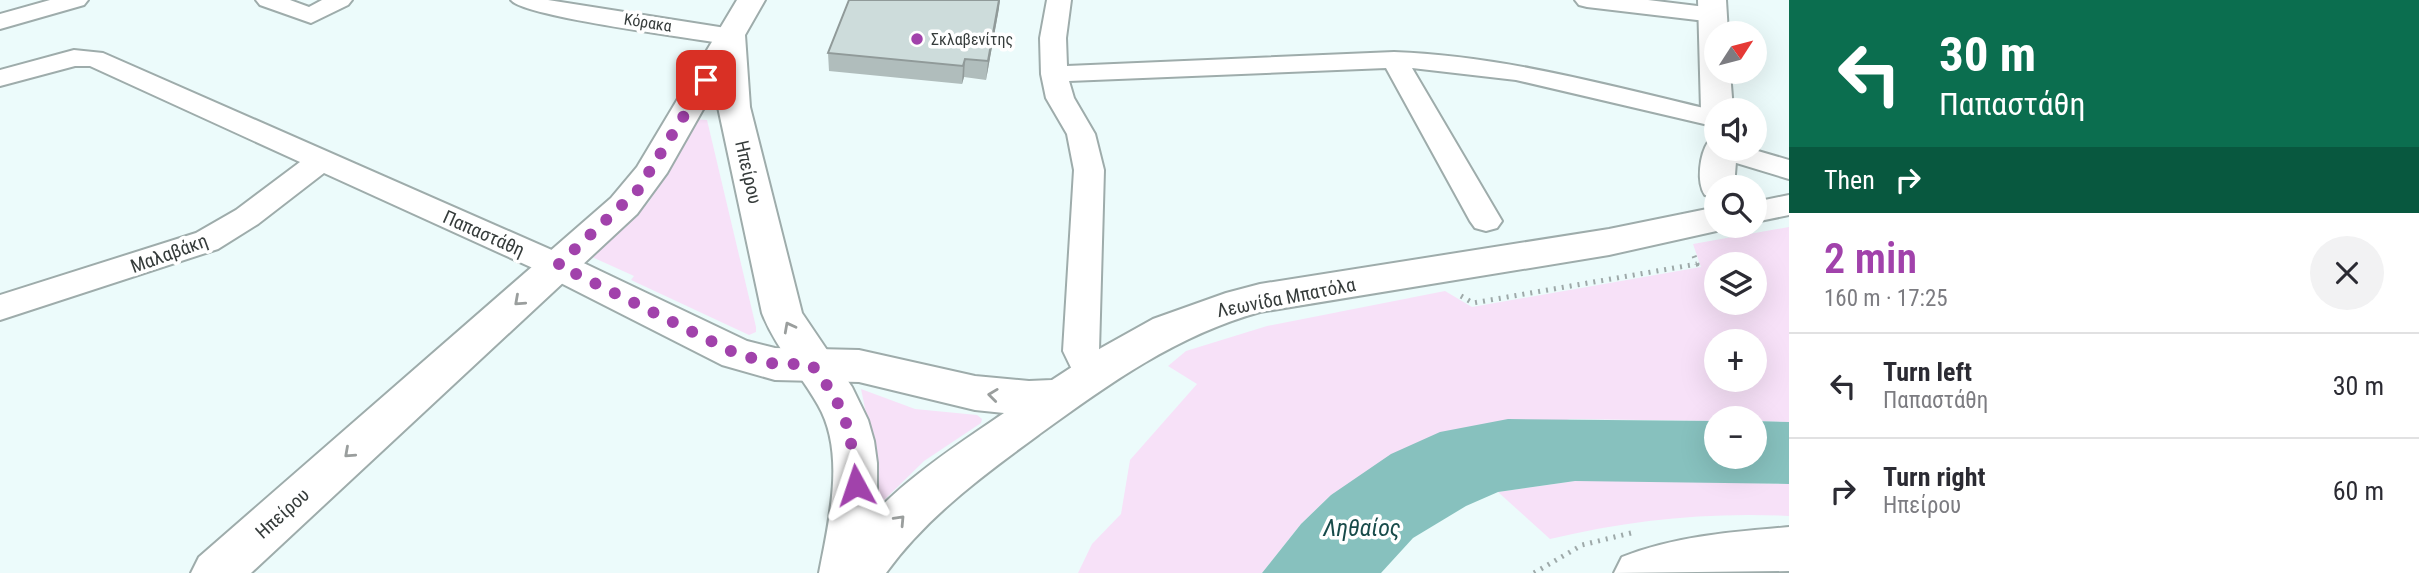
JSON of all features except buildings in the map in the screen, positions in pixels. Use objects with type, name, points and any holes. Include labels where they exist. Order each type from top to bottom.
[{"type":"street","points":[[0,22],[76,0]]},
{"type":"street","points":[[268,0],[311,16],[340,0]]},
{"type":"street","name":"Κόρακα","points":[[523,0],[545,7],[732,37]]},
{"type":"street","points":[[732,37],[751,0]]},
{"type":"street","points":[[1059,0],[1053,38],[1054,74],[1057,89],[1081,134],[1088,159],[1081,351],[1077,385]]},
{"type":"street","points":[[1587,0],[1713,7],[1717,98]]},
{"type":"street","name":"Ηπείρου","points":[[216,573],[638,190],[732,37]]},
{"type":"street","name":"Ηπείρου","points":[[732,37],[734,107],[770,264],[788,328],[844,411],[852,441],[856,499],[844,573]]},
{"type":"street","name":"Παπαστάθη","points":[[0,78],[89,57],[558,265],[737,354],[775,364],[859,366],[975,393],[1029,398],[1077,385]]},
{"type":"street","points":[[1054,74],[1394,60],[1474,64],[1704,116]]},
{"type":"street","points":[[1394,60],[1486,221]]},
{"type":"street","name":"Μαλαβάκη","points":[[0,308],[207,241],[271,200],[320,160]]},
{"type":"street","points":[[1759,161],[1789,170]]},
{"type":"street","points":[[1767,210],[1789,205]]},
{"type":"street","name":"Λεωνίδα Μπατόλα","points":[[857,573],[893,527],[936,486],[1077,385],[1152,336],[1180,322],[1228,306],[1609,242],[1703,231]]},
{"type":"street","points":[[1639,573],[1699,557],[1789,549]]},
{"type":"path","points":[[1455,293],[1473,303],[1697,264],[1703,231]]},
{"type":"shaded area","points":[[694,119],[707,120],[756,327],[756,332],[749,335],[631,280],[634,276],[592,257],[649,202]]},
{"type":"shaded area","points":[[1789,227],[1789,422],[1767,421],[1767,406],[1704,406],[1704,421],[1570,419],[1331,495],[1301,524],[1262,573],[1078,573],[1092,544],[1121,514],[1130,460],[1197,384],[1168,366],[1186,351],[1267,326],[1445,291],[1472,307],[1701,267],[1693,244],[1727,238],[1767,238],[1767,231]]},
{"type":"shaded area","points":[[861,389],[915,409],[977,415],[982,419],[981,423],[924,461],[877,507],[872,507],[867,418]]},
{"type":"shaded area","points":[[1575,481],[1789,484],[1789,516],[1728,515],[1669,519],[1550,539],[1498,492]]},
{"type":"water","name":"Ληθαίος","points":[[1508,419],[1704,421],[1704,469],[1767,469],[1767,421],[1789,422],[1789,484],[1575,481],[1498,492],[1466,506],[1413,538],[1381,573],[1262,573],[1301,524],[1331,495],[1391,454],[1440,432]]},
{"type":"place","name":"Σκλαβενίτης","points":[[917,39]]},
{"type":"route","points":[[706,80],[638,190],[558,265],[737,354],[775,364],[811,364],[844,411],[852,441],[856,485]]}]
